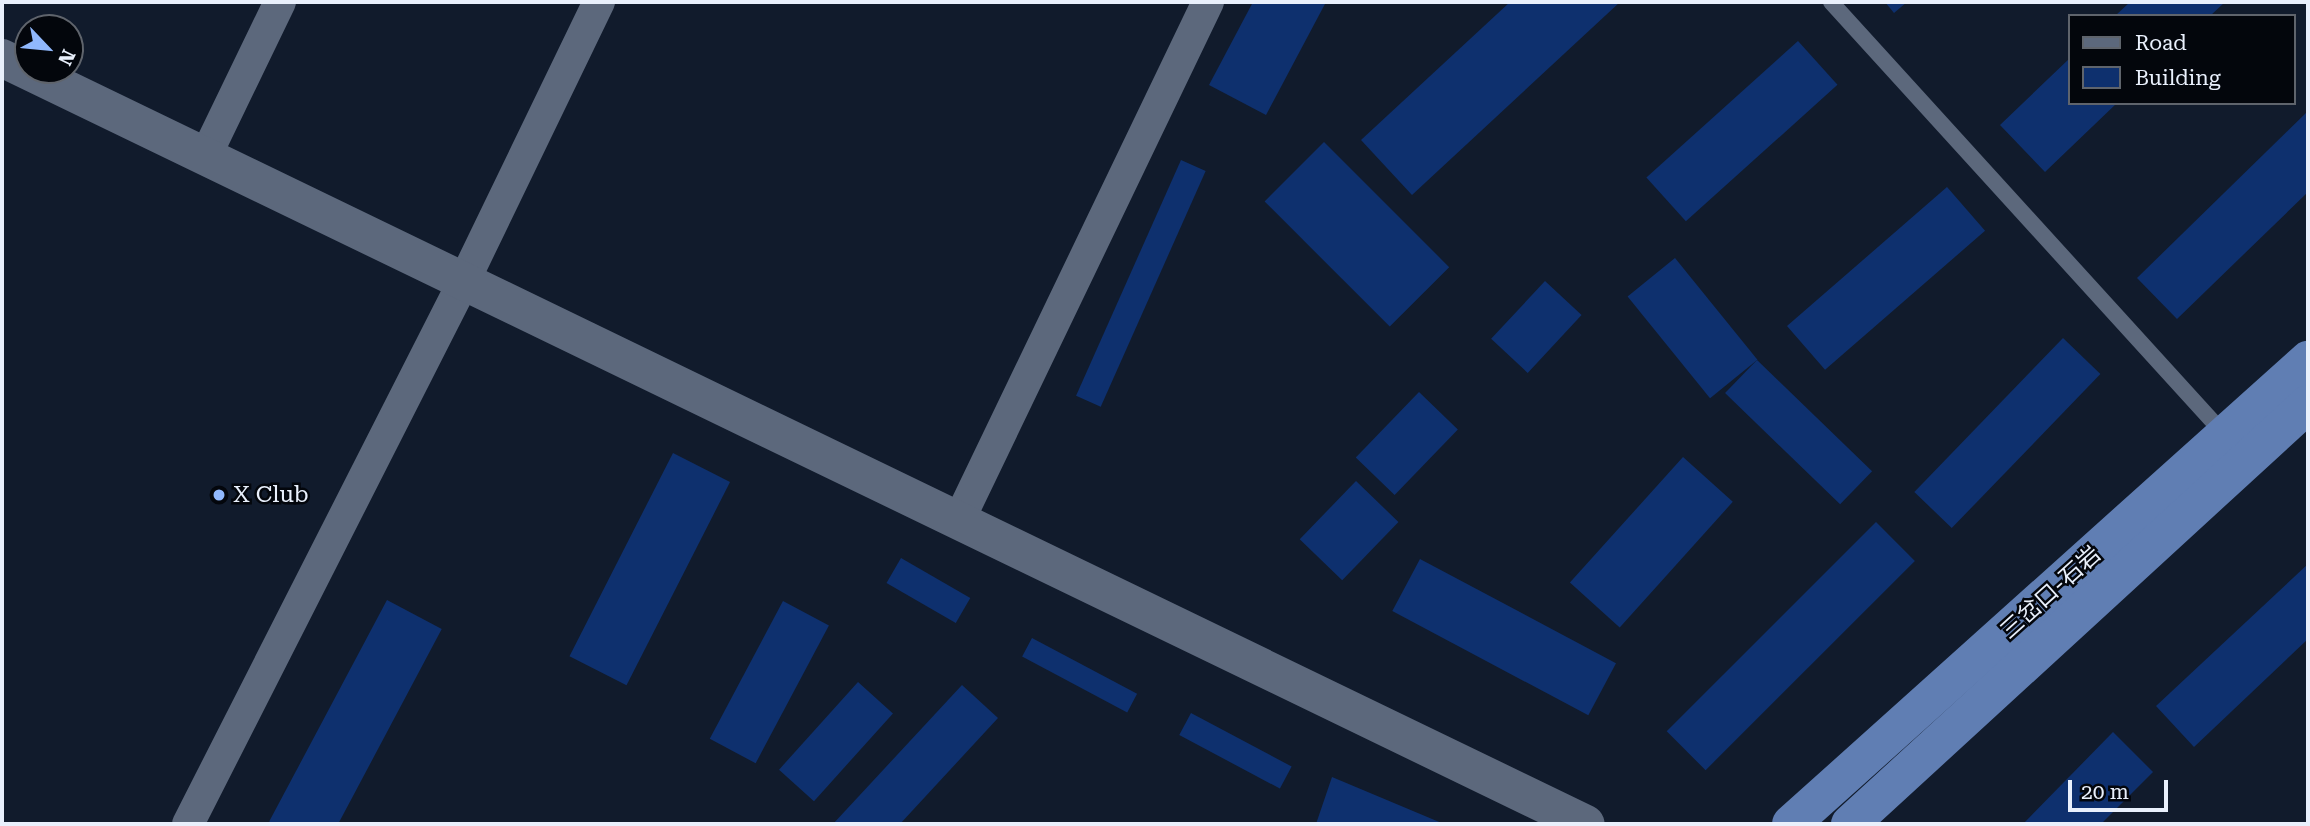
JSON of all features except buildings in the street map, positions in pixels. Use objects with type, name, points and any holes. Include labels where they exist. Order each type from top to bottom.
[{"type":"highway","name":"三岔口-石岩","points":[[1791,824],[2308,360]]},
{"type":"highway","name":"三岔口-石岩","points":[[1850,824],[2308,404]]},
{"type":"street","points":[[206,155],[280,2]]},
{"type":"street","points":[[188,824],[465,279],[599,2]]},
{"type":"street","points":[[960,520],[1209,2]]},
{"type":"street","points":[[2,58],[465,279],[1586,824]]},
{"type":"lane","points":[[1831,2],[2226,436]]},
{"type":"place","name":"X Club","points":[[219,495]]}]
